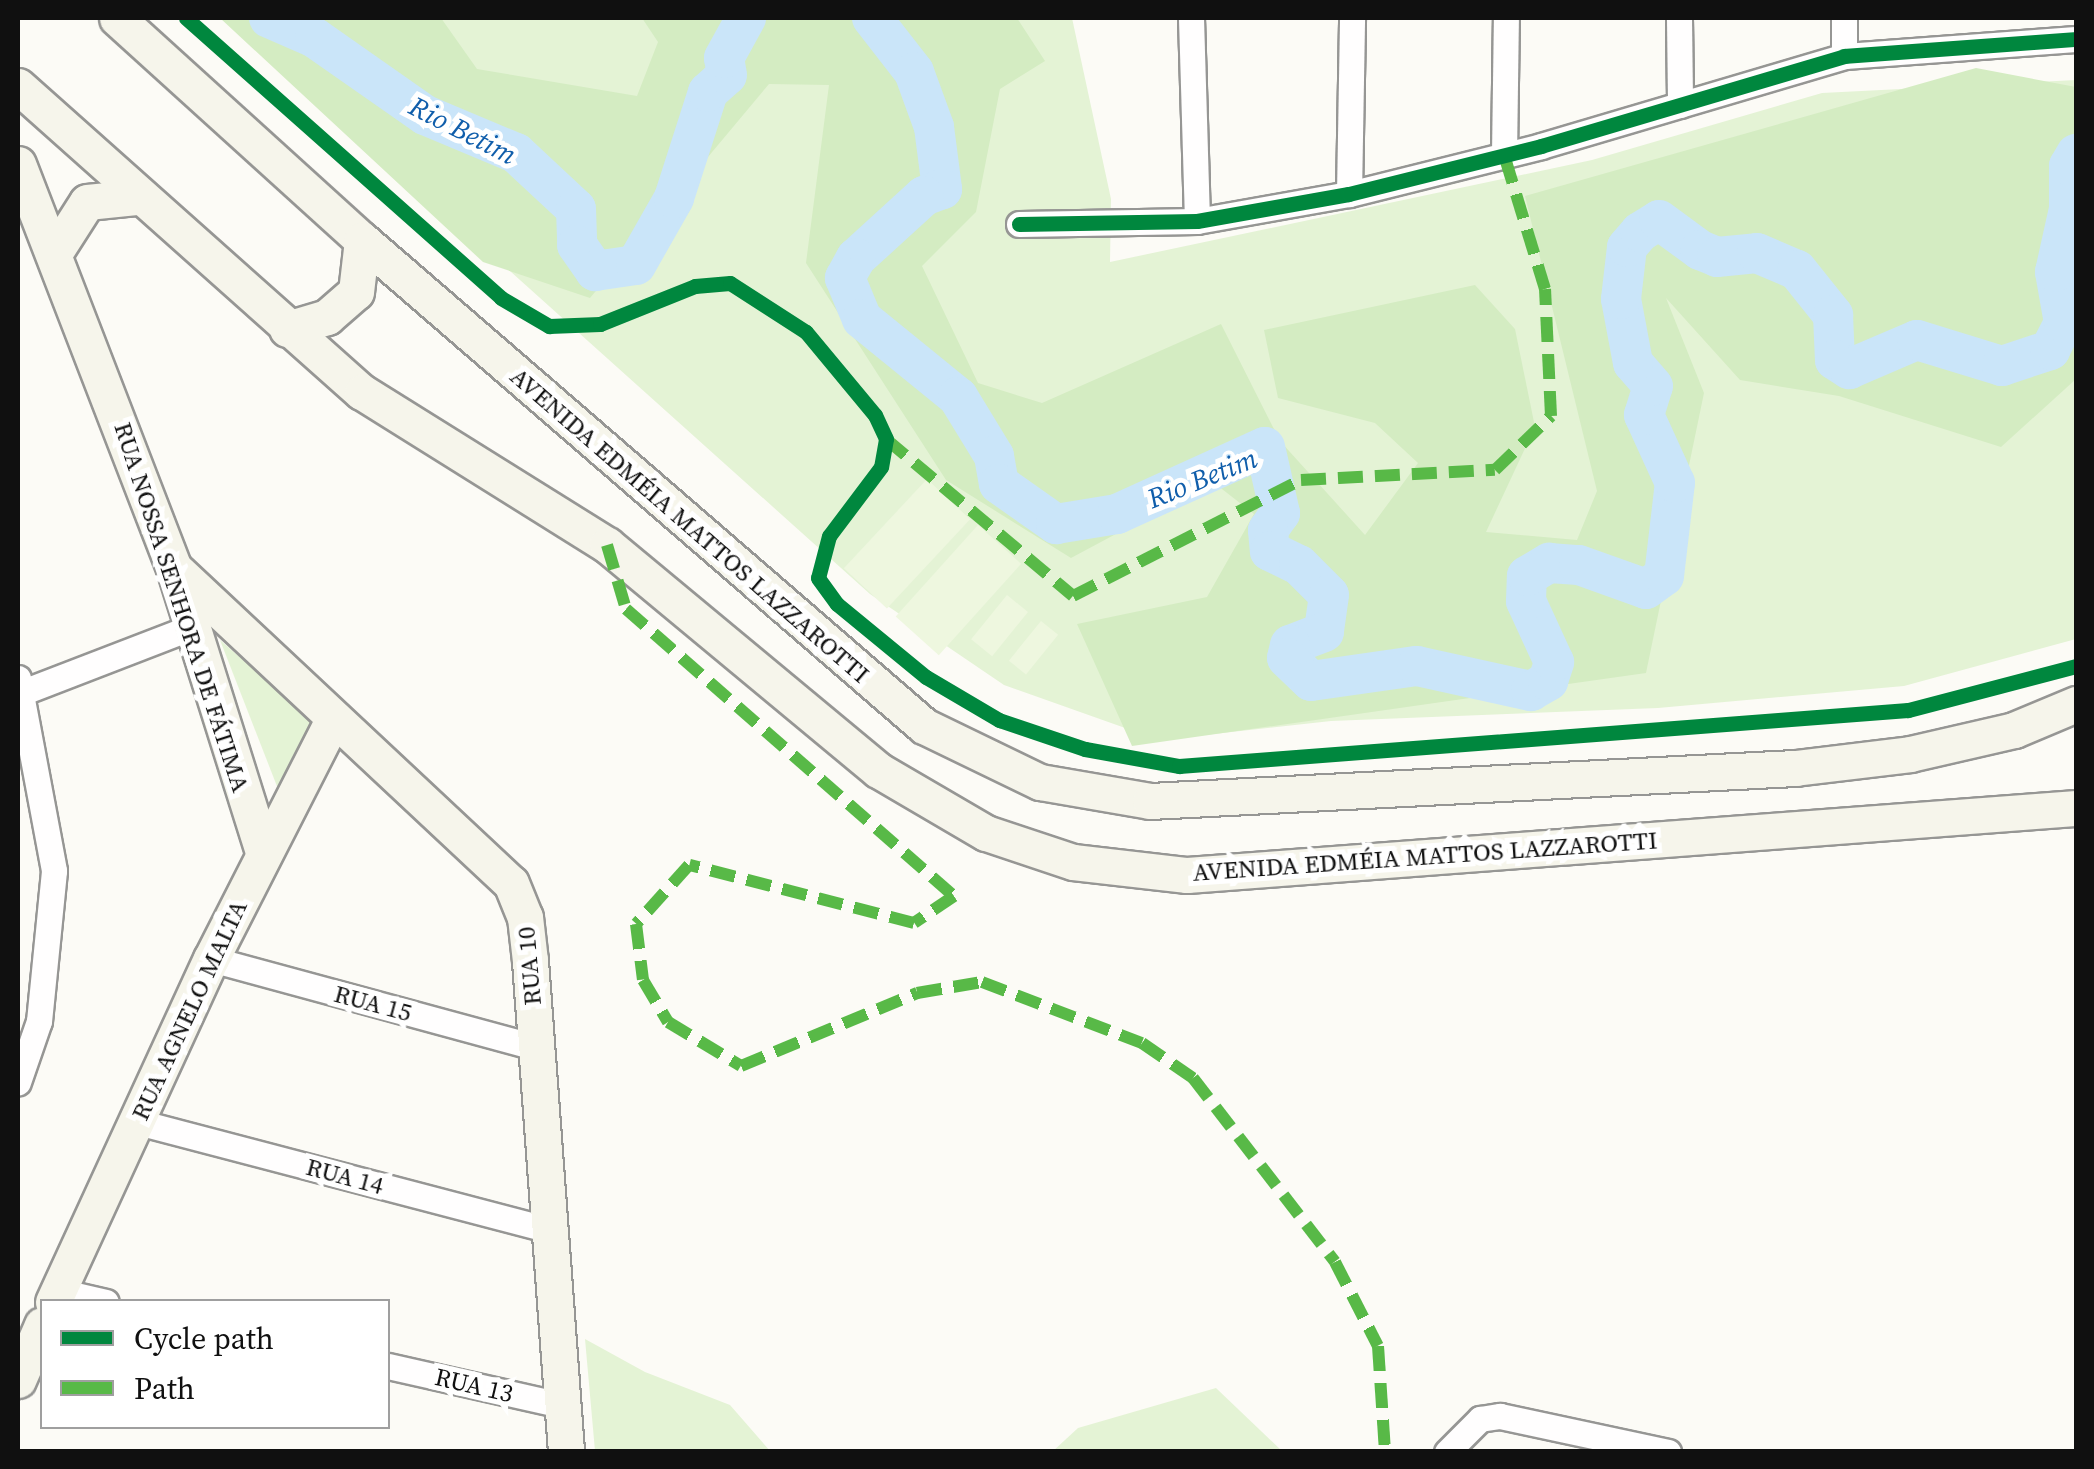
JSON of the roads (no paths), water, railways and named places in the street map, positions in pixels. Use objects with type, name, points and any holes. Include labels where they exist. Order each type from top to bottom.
[{"type":"main road","name":"AVENIDA EDMÉIA MATTOS LAZZAROTTI","points":[[118,18],[362,240],[924,726],[1040,782],[1150,801],[1795,768],[1910,754],[2014,730],[2076,704]]},
{"type":"main road","name":"AVENIDA EDMÉIA MATTOS LAZZAROTTI","points":[[18,86],[136,197],[362,392],[607,545],[878,770],[986,833],[1073,862],[1187,875],[2076,808]]},
{"type":"main road","name":"RUA NOSSA SENHORA DE FÁTIMA","points":[[18,164],[174,568],[263,852]]},
{"type":"main road","points":[[55,252],[87,202],[136,197]]},
{"type":"main road","points":[[287,329],[328,317],[356,292],[363,272],[362,240]]},
{"type":"main road","name":"RUA 10","points":[[174,568],[332,722],[511,883],[525,918],[566,1452]]},
{"type":"main road","name":"RUA AGNELO MALTA","points":[[56,1296],[210,959],[332,722]]},
{"type":"main road","points":[[18,1380],[40,1330]]},
{"type":"street","points":[[1191,18],[1198,221]]},
{"type":"street","points":[[1349,194],[1352,18]]},
{"type":"street","points":[[1504,156],[1506,18]]},
{"type":"street","points":[[1680,18],[1680,105]]},
{"type":"street","points":[[1844,18],[1844,56]]},
{"type":"street","points":[[1018,224],[1198,221],[1349,194],[1504,156],[1844,56],[2019,28],[2076,39]]},
{"type":"street","points":[[18,1082],[40,1022],[54,871],[19,688],[192,627]]},
{"type":"street","name":"RUA 15","points":[[210,959],[535,1047]]},
{"type":"street","name":"RUA 14","points":[[138,1122],[551,1230]]},
{"type":"street","points":[[56,1296],[81,1299]]},
{"type":"street","name":"RUA 13","points":[[390,1366],[561,1405]]},
{"type":"street","points":[[1448,1452],[1480,1419],[1500,1416],[1668,1452]]},
{"type":"waterway","name":"Rio Betim","points":[[269,18],[315,38],[425,115],[516,153],[576,209],[577,245],[595,271],[636,265],[674,198],[708,92],[727,75],[724,58],[746,18]]},
{"type":"waterway","name":"Rio Betim","points":[[872,18],[914,72],[934,127],[942,189],[924,196],[856,258],[845,278],[862,319],[958,397],[994,456],[999,484],[1056,524],[1117,514],[1265,447],[1280,513],[1268,530],[1270,551],[1299,565],[1329,595],[1324,632],[1290,645],[1287,658],[1311,681],[1417,666],[1531,691],[1548,681],[1554,662],[1526,601],[1527,576],[1549,563],[1579,565],[1646,589],[1664,576],[1675,483],[1644,415],[1653,386],[1633,363],[1621,299],[1627,247],[1640,232],[1659,220],[1700,250],[1717,257],[1757,253],[1797,270],[1833,315],[1835,360],[1849,369],[1917,340],[2002,366],[2050,350],[2064,323],[2055,272],[2069,209],[2069,166],[2076,154]]}]
